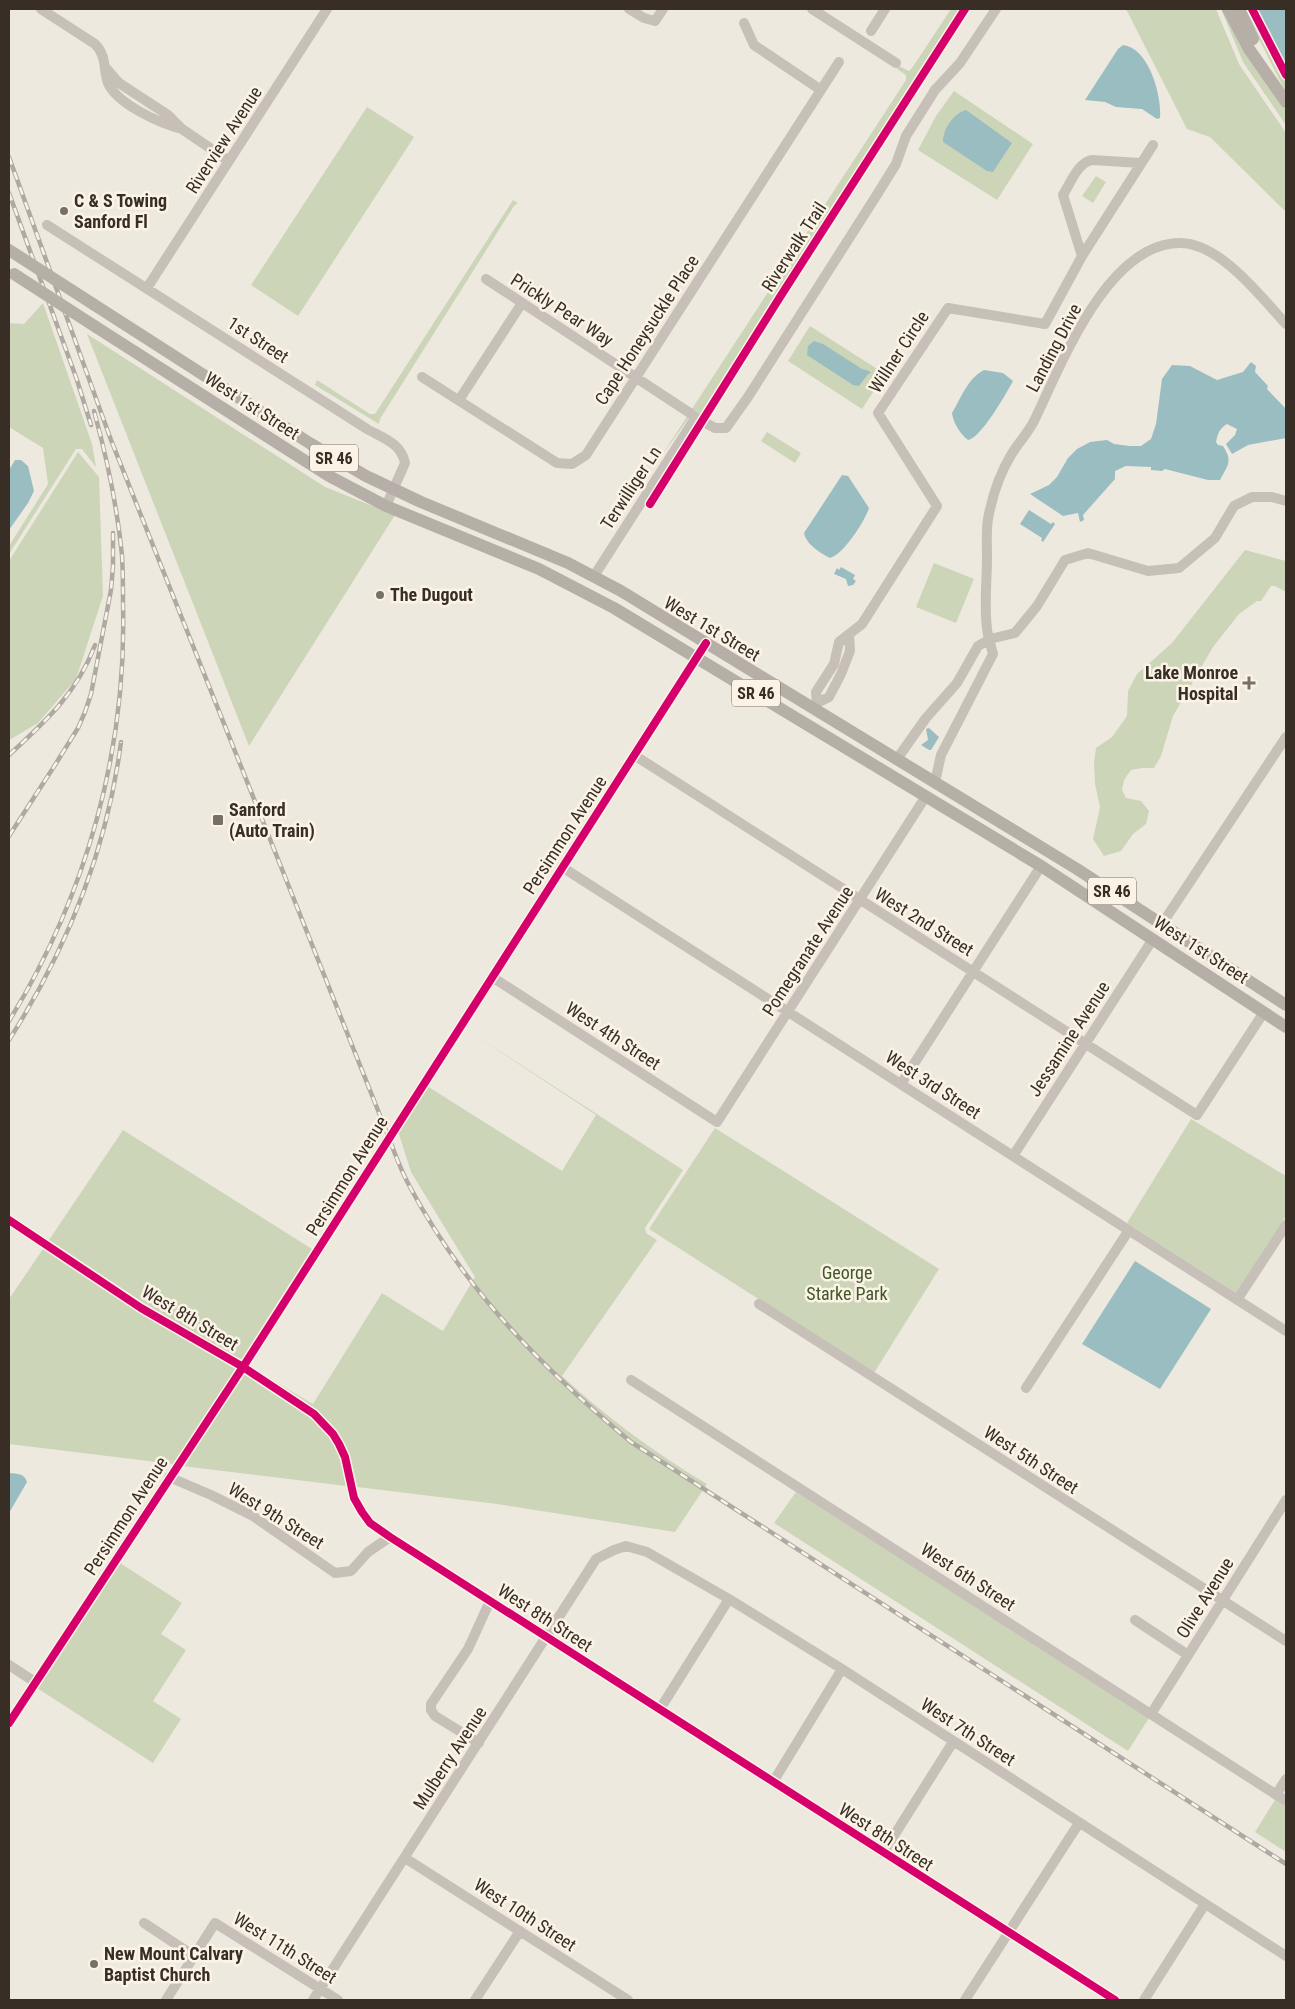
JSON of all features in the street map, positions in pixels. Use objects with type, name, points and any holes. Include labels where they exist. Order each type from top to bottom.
[{"type":"main road","points":[[1228,9],[1249,49],[1286,102]]},
{"type":"main road","points":[[1238,9],[1286,102]]},
{"type":"main road","name":"West 1st Street","points":[[9,250],[317,448],[394,490],[539,550],[594,576],[816,706],[897,759],[1077,869],[1286,1005]]},
{"type":"main road","name":"West 1st Street","points":[[12,272],[301,459],[386,506],[563,580],[614,608],[1041,866],[1286,1026]]},
{"type":"main road","points":[[926,796],[934,793],[940,794],[958,804],[972,804]]},
{"type":"main road","points":[[1098,903],[1114,907],[1142,924],[1162,924]]},
{"type":"main road","points":[[1153,939],[1167,938],[1182,945],[1199,948]]},
{"type":"street","points":[[42,9],[95,44],[104,56],[108,82],[113,92],[130,105],[162,124],[182,129]]},
{"type":"street","name":"Riverview Avenue","points":[[147,288],[327,9]]},
{"type":"street","points":[[629,9],[644,18],[655,21],[663,9]]},
{"type":"street","points":[[812,9],[896,63]]},
{"type":"street","points":[[871,31],[885,9]]},
{"type":"street","name":"Prickly Pear Way","points":[[486,280],[696,417],[719,428],[726,428],[732,422],[896,164],[906,136],[935,90],[960,63],[996,9]]},
{"type":"street","points":[[744,23],[754,45],[822,90]]},
{"type":"street","name":"Cape Honeysuckle Place","points":[[422,376],[557,463],[572,464],[586,455],[839,62]]},
{"type":"street","points":[[106,68],[119,82],[168,115],[182,129],[229,161]]},
{"type":"street","points":[[130,105],[137,94]]},
{"type":"street","name":"Willner Circle","points":[[816,706],[828,696],[841,674],[850,651],[849,634],[862,624],[937,506],[878,413],[948,308],[1045,324],[1082,256],[1153,145]]},
{"type":"street","points":[[1082,256],[1063,195],[1079,168],[1087,161],[1092,160],[1141,163]]},
{"type":"street","name":"1st Street","points":[[47,224],[367,429],[393,442],[405,463],[386,506]]},
{"type":"street","name":"Landing Drive","points":[[935,782],[941,755],[993,654],[987,630],[988,521],[998,478],[1011,454],[1033,424],[1069,348],[1090,311],[1111,281],[1135,258],[1154,248],[1182,243],[1206,250],[1228,264],[1250,282],[1286,324]]},
{"type":"street","points":[[459,400],[522,303]]},
{"type":"street","name":"Terwilliger Ln","points":[[594,576],[696,417]]},
{"type":"street","points":[[897,759],[926,718],[957,683],[978,646],[990,639],[1015,633],[1037,606],[1065,560],[1088,553],[1148,571],[1180,568],[1215,538],[1234,506],[1252,497],[1272,497],[1286,501]]},
{"type":"street","name":"Persimmon Avenue","points":[[9,1723],[243,1367],[706,643]]},
{"type":"street","points":[[1162,924],[1286,737]]},
{"type":"street","name":"West 2nd Street","points":[[634,755],[1197,1115],[1264,1012]]},
{"type":"street","name":"Pomegranate Avenue","points":[[717,1122],[926,796]]},
{"type":"street","points":[[901,1084],[1041,866]]},
{"type":"street","name":"West 3rd Street","points":[[562,867],[1286,1331]]},
{"type":"street","name":"Jessamine Avenue","points":[[1013,1156],[1153,939]]},
{"type":"street","name":"West 4th Street","points":[[492,977],[717,1122]]},
{"type":"street","name":"West 8th Street","points":[[9,1220],[141,1308],[243,1367],[314,1414],[333,1434],[344,1457],[354,1498],[370,1523],[1115,2000]]},
{"type":"street","points":[[1237,1300],[1286,1225]]},
{"type":"street","points":[[1026,1388],[1130,1230]]},
{"type":"street","name":"West 5th Street","points":[[759,1304],[1286,1641]]},
{"type":"street","name":"West 6th Street","points":[[632,1380],[1286,1801]]},
{"type":"street","name":"West 9th Street","points":[[169,1478],[211,1494],[246,1512],[335,1573],[351,1572],[368,1552],[390,1537]]},
{"type":"street","name":"Olive Avenue","points":[[1151,1714],[1286,1500]]},
{"type":"street","name":"West 7th Street","points":[[626,1546],[647,1552],[729,1599],[842,1669],[1286,1956]]},
{"type":"street","name":"Mulberry Avenue","points":[[313,2000],[596,1559],[626,1546]]},
{"type":"street","points":[[660,1709],[729,1599]]},
{"type":"street","points":[[479,1744],[435,1716],[431,1710],[431,1704],[468,1648],[490,1600]]},
{"type":"street","points":[[1135,1620],[1188,1654]]},
{"type":"street","points":[[9,1665],[35,1682]]},
{"type":"street","points":[[773,1782],[842,1669]]},
{"type":"street","points":[[883,1853],[954,1742]]},
{"type":"street","points":[[1276,1795],[1286,1779]]},
{"type":"street","points":[[965,2000],[1079,1823]]},
{"type":"street","name":"West 10th Street","points":[[405,1858],[628,2000]]},
{"type":"street","points":[[1144,2000],[1205,1904]]},
{"type":"street","points":[[144,1922],[194,1956],[166,2000]]},
{"type":"street","name":"West 11th Street","points":[[194,1956],[215,1923],[338,2000]]},
{"type":"street","points":[[475,2000],[520,1931]]},
{"type":"green space","points":[[951,9],[967,9],[705,417],[695,410],[662,455],[906,80],[906,75],[897,69],[899,66],[909,71],[912,68]]},
{"type":"green space","points":[[1126,9],[1216,9],[1239,64],[1286,133],[1286,212],[1210,137],[1187,129]]},
{"type":"green space","points":[[1221,9],[1223,9],[1286,111],[1286,125],[1243,62]]},
{"type":"green space","points":[[1244,9],[1252,9],[1286,78],[1286,93]]},
{"type":"green space","points":[[954,91],[1033,144],[997,200],[918,150],[936,116]]},
{"type":"green space","points":[[367,107],[414,137],[298,316],[251,285]]},
{"type":"green space","points":[[1096,176],[1106,182],[1093,203],[1082,196]]},
{"type":"green space","points":[[513,200],[518,203],[514,206],[380,419],[379,424],[315,385],[317,380],[370,414],[375,414]]},
{"type":"green space","points":[[43,303],[92,444],[96,467],[82,449],[76,449],[9,554],[9,546],[48,484],[43,448],[9,427],[9,323],[24,324]]},
{"type":"green space","points":[[810,326],[885,374],[862,409],[788,361]]},
{"type":"green space","points":[[87,334],[325,487],[395,515],[249,746]]},
{"type":"green space","points":[[767,432],[801,453],[795,463],[761,441]]},
{"type":"green space","points":[[78,452],[99,477],[103,596],[76,679],[38,723],[9,739],[9,561]]},
{"type":"green space","points":[[1245,550],[1286,561],[1286,592],[1271,586],[1261,601],[1257,601],[1239,614],[1213,647],[1173,716],[1161,756],[1154,768],[1131,770],[1124,780],[1122,790],[1126,798],[1141,801],[1149,811],[1146,824],[1133,834],[1121,851],[1104,856],[1093,839],[1100,807],[1095,784],[1094,763],[1096,748],[1112,737],[1127,716],[1128,691],[1137,674],[1172,643]]},
{"type":"green space","points":[[934,563],[974,579],[956,623],[916,607]]},
{"type":"green space","points":[[464,1028],[683,1170],[645,1228],[646,1233],[657,1240],[562,1376],[632,1434],[707,1484],[675,1532],[497,1504],[357,1487],[346,1448],[329,1421],[308,1403],[262,1374],[313,1404],[382,1293],[443,1331],[475,1277],[411,1172],[398,1131],[427,1086],[562,1171],[596,1115]]},
{"type":"green space","points":[[1191,1119],[1286,1176],[1286,1216],[1236,1293],[1127,1223]]},
{"type":"green space","name":"George Starke Park","points":[[715,1128],[939,1269],[874,1373],[649,1229]]},
{"type":"green space","points":[[123,1130],[312,1249],[242,1360],[144,1303],[49,1240]]},
{"type":"green space","points":[[43,1249],[138,1312],[236,1369],[173,1464],[9,1444],[9,1299]]},
{"type":"green space","points":[[244,1374],[293,1405],[326,1434],[334,1445],[342,1465],[346,1486],[182,1466]]},
{"type":"green space","points":[[796,1492],[1149,1718],[1128,1751],[774,1523]]},
{"type":"green space","points":[[120,1563],[182,1603],[161,1634],[186,1650],[153,1701],[181,1719],[153,1763],[37,1688]]},
{"type":"green space","points":[[1275,1800],[1286,1807],[1286,1852],[1255,1832]]},
{"type":"water","points":[[1257,9],[1286,9],[1286,69],[1260,16]]},
{"type":"water","points":[[1123,45],[1132,48],[1147,64],[1159,98],[1160,118],[1157,119],[1142,109],[1116,107],[1105,102],[1085,100],[1118,49]]},
{"type":"water","points":[[966,110],[1012,143],[993,172],[987,171],[943,142],[945,132],[953,118]]},
{"type":"water","points":[[814,341],[823,344],[871,373],[868,374],[859,386],[853,385],[807,355],[808,346]]},
{"type":"water","points":[[1251,362],[1256,366],[1255,372],[1268,386],[1267,389],[1286,409],[1286,438],[1248,445],[1232,454],[1226,444],[1235,435],[1237,429],[1227,424],[1219,432],[1216,442],[1218,445],[1223,446],[1229,460],[1220,480],[1208,480],[1165,469],[1162,471],[1151,470],[1151,467],[1126,466],[1115,471],[1115,479],[1083,515],[1084,520],[1080,522],[1078,513],[1063,516],[1030,494],[1049,485],[1057,477],[1068,458],[1077,449],[1090,442],[1107,440],[1114,444],[1141,446],[1151,439],[1156,424],[1162,379],[1172,365],[1190,366],[1217,380],[1243,372]]},
{"type":"water","points":[[984,370],[1003,373],[1013,381],[980,432],[968,440],[957,428],[952,413],[969,383]]},
{"type":"water","points":[[15,460],[21,460],[28,466],[34,491],[9,530],[9,470]]},
{"type":"water","points":[[842,475],[848,476],[869,508],[858,529],[847,544],[835,556],[830,558],[810,544],[804,533]]},
{"type":"water","points":[[1029,510],[1051,524],[1053,522],[1055,524],[1043,542],[1042,538],[1020,524]]},
{"type":"water","points":[[841,567],[855,575],[853,579],[856,581],[853,585],[848,586],[846,579],[834,574],[837,568],[839,570]]},
{"type":"water","points":[[929,728],[939,737],[931,750],[921,745],[928,740],[926,729]]},
{"type":"water","points":[[1135,1261],[1211,1309],[1160,1389],[1082,1344]]},
{"type":"water","points":[[9,1473],[22,1475],[27,1482],[9,1513]]},
{"type":"railway","points":[[9,157],[111,440],[398,1162],[410,1187],[455,1260],[536,1356],[631,1442],[1286,1864]]},
{"type":"railway","points":[[9,193],[77,380],[91,425]]},
{"type":"railway","points":[[9,1021],[36,973],[60,924],[80,873],[96,821],[109,768],[118,714],[122,659],[122,555],[111,482],[94,411]]},
{"type":"railway","points":[[9,836],[78,728],[85,712],[91,694],[111,590],[113,533]]},
{"type":"railway","points":[[9,755],[48,718],[70,692],[88,662],[95,645]]},
{"type":"railway","points":[[9,1040],[49,970],[66,934],[95,860],[115,782],[121,742]]},
{"type":"cycle path","name":"Riverwalk Trail","points":[[650,504],[965,9]]},
{"type":"cycle path","points":[[1252,9],[1286,75]]},
{"type":"cycle path","points":[[9,1723],[243,1367],[706,643]]},
{"type":"cycle path","points":[[9,1220],[141,1308],[243,1367],[314,1414],[333,1434],[339,1444],[345,1457],[354,1498],[370,1523],[1115,2000]]},
{"type":"place","name":"C & S Towing Sanford Fl","points":[[64,211]]},
{"type":"place","name":"The Dugout","points":[[380,595]]},
{"type":"place","name":"Lake Monroe Hospital","points":[[1249,683]]},
{"type":"place","name":"Sanford (Auto Train)","points":[[218,820]]},
{"type":"place","name":"New Mount Calvary Baptist Church","points":[[94,1964]]}]
